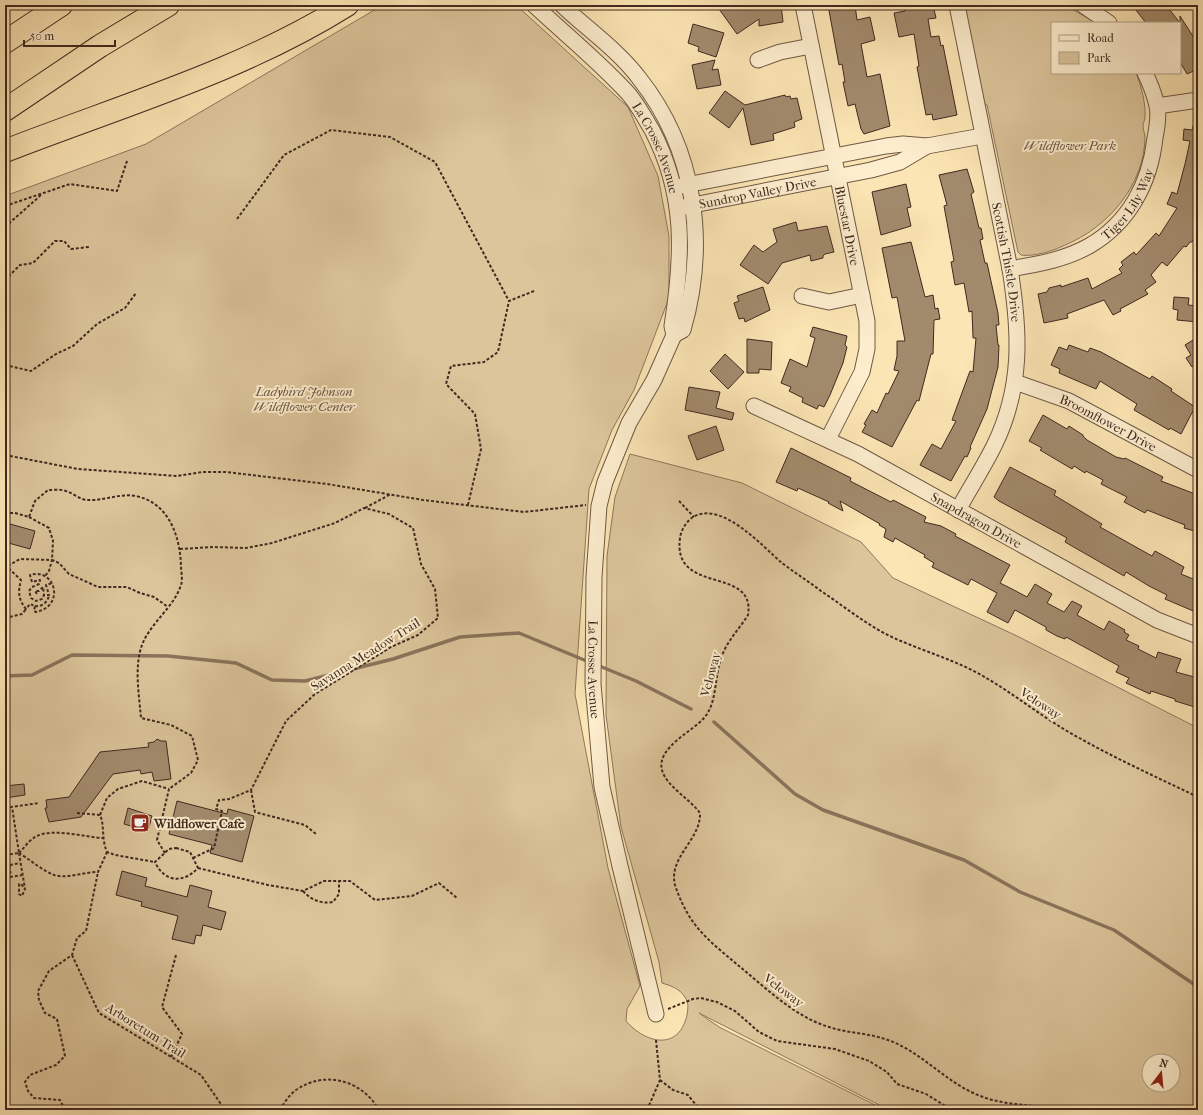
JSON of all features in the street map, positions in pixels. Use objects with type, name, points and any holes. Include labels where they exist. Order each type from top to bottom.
[{"type":"highway","points":[[5,42],[61,5]]},
{"type":"highway","points":[[5,110],[100,46],[168,5]]},
{"type":"highway","points":[[5,151],[171,90],[310,28],[347,5]]},
{"type":"street","name":"La Crosse Avenue","points":[[534,5],[626,91],[645,118],[661,149],[674,188],[678,208],[680,259],[672,326],[674,335],[654,380],[629,423],[613,459],[599,506],[594,562],[592,649],[593,684],[602,787],[656,1014]]},
{"type":"street","name":"La Crosse Avenue","points":[[562,5],[639,77],[667,120],[680,148],[690,185],[693,205],[695,279],[683,330],[674,335]]},
{"type":"street","name":"Bluestar Drive","points":[[803,5],[867,321],[867,349],[865,362],[858,382],[828,439]]},
{"type":"street","name":"Scottish Thistle Drive","points":[[957,5],[982,136],[1010,269],[1016,305],[1018,336],[1015,382],[1007,411],[995,444],[958,510]]},
{"type":"street","points":[[1083,5],[1108,22]]},
{"type":"street","points":[[758,60],[780,52],[811,46]]},
{"type":"street","name":"Tiger Lily Way","points":[[1010,269],[1058,260],[1077,252],[1100,238],[1120,221],[1135,201],[1148,176],[1155,143],[1157,106],[1145,74]]},
{"type":"street","points":[[1157,106],[1198,100]]},
{"type":"street","name":"Sundrop Valley Drive","points":[[674,188],[833,156],[903,144],[927,146],[982,136]]},
{"type":"street","name":"Sundrop Valley Drive","points":[[678,208],[838,177],[900,162],[927,146]]},
{"type":"street","points":[[802,296],[829,302],[862,296]]},
{"type":"street","name":"Broomflower Drive","points":[[1015,382],[1069,401],[1198,470]]},
{"type":"street","name":"Snapdragon Drive","points":[[754,406],[828,439],[1157,620],[1198,636]]},
{"type":"path","points":[[237,219],[284,156],[332,130],[390,137],[435,162],[509,301],[498,352],[484,362],[451,366],[446,384],[475,414],[481,448],[468,505]]},
{"type":"path","points":[[5,206],[70,184],[117,191],[127,161]]},
{"type":"path","points":[[5,227],[43,193]]},
{"type":"path","points":[[5,280],[20,265],[33,263],[55,241],[64,241],[71,248],[89,247]]},
{"type":"path","points":[[509,301],[534,291]]},
{"type":"path","points":[[5,365],[31,371],[56,354],[74,346],[97,324],[125,308],[136,293]]},
{"type":"path","points":[[5,455],[78,469],[164,476],[226,472],[327,484],[524,512],[577,505],[599,506]]},
{"type":"path","points":[[29,517],[35,501],[48,490],[65,490],[86,500],[100,500],[116,496],[135,496],[153,502],[163,510],[172,525],[180,549],[182,583],[168,607],[144,639],[137,669],[141,718],[171,724],[192,736],[198,760],[191,772],[169,789],[157,840],[165,853]]},
{"type":"path","points":[[180,549],[213,546],[246,548],[272,543],[335,523],[391,494]]},
{"type":"path","points":[[679,501],[694,517]]},
{"type":"path","name":"Savanna Meadow Trail","points":[[251,790],[286,722],[315,694],[391,647],[418,635],[438,618],[435,589],[421,564],[414,528],[389,514],[364,508]]},
{"type":"path","points":[[5,513],[15,513],[29,517],[49,528],[53,541],[52,560],[49,571],[45,576]]},
{"type":"path","name":"Veloway","points":[[1067,1110],[1013,1103],[977,1095],[923,1059],[890,1041],[829,1027],[807,1018],[778,998],[724,953],[698,928],[685,910],[676,886],[674,868],[698,830],[700,813],[665,777],[661,769],[662,761],[670,747],[705,717],[712,701],[721,656],[748,615],[749,608],[745,595],[736,587],[700,576],[685,563],[680,553],[680,539],[684,526],[694,517],[699,515],[712,515],[735,523],[782,562],[873,627],[893,638],[988,679],[1067,731],[1134,767],[1198,797]]},
{"type":"path","points":[[26,609],[19,600],[21,580],[6,566],[20,559],[52,560],[59,563],[69,574],[98,587],[127,587],[154,597],[168,607]]},
{"type":"path","points":[[35,606],[34,611],[36,612],[44,610],[51,605],[54,596],[52,584],[45,576],[37,574],[30,575],[32,582],[40,580],[39,584],[32,587],[30,591],[31,598],[39,601],[44,595],[49,594]]},
{"type":"path","points":[[5,618],[22,614],[30,604],[40,606],[46,601],[49,594],[46,585],[52,584]]},
{"type":"path","points":[[37,594],[36,591],[39,591],[43,587],[44,595]]},
{"type":"path","points":[[65,1110],[60,1100],[34,1098],[28,1092],[25,1082],[30,1075],[56,1065],[65,1056],[57,1019],[45,1013],[39,1000],[38,991],[49,971],[72,955],[77,938],[86,931],[98,872],[107,852],[103,838],[102,819],[100,815],[107,798],[118,789],[142,781],[169,789]]},
{"type":"path","points":[[193,858],[214,848],[222,811],[216,809],[219,800],[229,799],[251,790],[255,812],[305,825],[316,834]]},
{"type":"path","points":[[5,808],[39,803]]},
{"type":"path","points":[[12,807],[25,889],[22,896],[17,891],[19,884],[21,884],[25,889]]},
{"type":"path","points":[[77,814],[100,815]]},
{"type":"path","points":[[6,855],[19,853],[36,836],[48,833],[73,834],[103,838]]},
{"type":"path","points":[[5,842],[6,855],[11,877]]},
{"type":"path","points":[[155,862],[165,853],[176,848],[190,852],[198,868],[268,885],[304,891],[324,880],[350,881],[376,900],[412,896],[439,883],[457,898]]},
{"type":"path","points":[[107,852],[115,855],[155,862]]},
{"type":"path","points":[[19,853],[54,875],[98,872]]},
{"type":"path","points":[[155,862],[159,871],[168,877],[180,879],[190,876],[198,868]]},
{"type":"path","points":[[5,866],[20,863]]},
{"type":"path","points":[[5,878],[22,875]]},
{"type":"path","points":[[304,891],[309,897],[325,903],[333,902],[339,894],[339,881]]},
{"type":"path","name":"Arboretum Trail","points":[[72,955],[99,1013],[201,1075],[225,1110]]},
{"type":"path","points":[[171,1057],[182,1034],[162,1007],[176,955]]},
{"type":"path","points":[[656,1014],[693,999],[711,999],[728,1007],[759,1032],[776,1041],[835,1049],[869,1061],[887,1072],[897,1084],[926,1094],[952,1110]]},
{"type":"path","points":[[647,1110],[660,1080],[656,1040]]},
{"type":"path","points":[[280,1110],[295,1091],[316,1080],[328,1079],[339,1080],[360,1089],[374,1102],[379,1110]]},
{"type":"path","points":[[660,1080],[673,1090],[688,1095],[700,1110]]},
{"type":"green space","name":"Ladybird Johnson Wildflower Center","points":[[383,5],[516,5],[628,107],[658,176],[669,236],[669,298],[634,390],[612,430],[589,489],[575,694],[608,868],[640,986],[627,1009],[626,1021],[634,1029],[652,1039],[669,1039],[677,1034],[683,1027],[688,1008],[688,1003],[680,991],[662,983],[659,962],[621,827],[606,715],[607,556],[615,497],[630,454],[742,483],[861,542],[893,578],[1017,636],[1198,728],[1198,1110],[889,1110],[699,1013],[719,1027],[885,1110],[5,1110],[5,196],[146,144]]},
{"type":"green space","name":"Wildflower Park","points":[[974,5],[1065,5],[1094,22],[1051,22],[1051,74],[1136,74],[1140,83],[1145,106],[1143,126],[1145,138],[1143,156],[1138,173],[1130,188],[1109,216],[1095,228],[1060,247],[1049,251],[1026,255],[1021,255],[1018,252],[987,105],[984,103],[966,13],[967,8]]},
{"type":"building","points":[[726,5],[781,5],[783,22],[759,26],[759,19],[737,34],[719,9]]},
{"type":"building","points":[[828,5],[855,5],[857,20],[870,17],[875,40],[861,44],[867,77],[880,74],[890,126],[864,134],[861,129],[855,104],[848,106],[843,82],[845,82],[842,64],[839,65]]},
{"type":"building","points":[[904,5],[933,5],[936,18],[928,19],[931,37],[939,36],[941,46],[943,45],[957,115],[933,120],[932,114],[926,115],[917,67],[919,66],[914,34],[899,37],[894,13],[905,11]]},
{"type":"building","points":[[1132,5],[1166,5],[1179,22],[1145,22]]},
{"type":"building","points":[[1180,16],[1198,44],[1198,69],[1187,74],[1181,64]]},
{"type":"building","points":[[693,24],[724,33],[716,57],[698,51],[699,47],[688,43]]},
{"type":"building","points":[[715,60],[712,70],[718,69],[721,85],[697,89],[692,65]]},
{"type":"building","points":[[725,91],[745,105],[785,95],[786,97],[790,96],[791,99],[797,98],[802,119],[794,122],[795,127],[773,134],[774,140],[751,145],[743,108],[729,128],[709,113]]},
{"type":"building","points":[[1194,123],[1198,123],[1198,233],[1192,242],[1190,242],[1186,247],[1184,246],[1167,266],[1162,262],[1151,275],[1156,282],[1145,290],[1148,294],[1120,309],[1121,311],[1113,315],[1104,300],[1067,314],[1068,318],[1044,323],[1038,294],[1047,292],[1049,288],[1061,285],[1061,287],[1088,278],[1092,289],[1122,273],[1119,269],[1123,265],[1121,262],[1134,252],[1136,255],[1156,233],[1159,236],[1177,208],[1167,204],[1172,192],[1177,194],[1185,164],[1190,141],[1183,140],[1184,129],[1192,130]]},
{"type":"building","points":[[967,169],[974,192],[971,194],[979,228],[981,228],[983,239],[980,240],[985,263],[987,263],[998,313],[999,325],[996,325],[999,345],[998,367],[987,409],[970,447],[971,448],[967,457],[965,456],[951,481],[920,465],[932,444],[941,449],[956,421],[952,420],[970,371],[973,372],[976,338],[973,338],[972,311],[969,312],[964,283],[955,285],[951,262],[954,261],[944,206],[947,205],[939,175]]},
{"type":"building","points":[[906,184],[911,207],[907,208],[911,226],[881,235],[872,192]]},
{"type":"building","points":[[796,222],[798,231],[827,226],[834,252],[825,254],[823,258],[811,261],[810,255],[782,263],[768,284],[740,265],[754,245],[763,252],[777,242],[773,229]]},
{"type":"building","points":[[911,242],[925,297],[933,295],[935,309],[938,308],[940,319],[934,320],[933,354],[931,354],[919,401],[917,400],[892,447],[862,432],[866,425],[864,424],[872,410],[877,413],[886,393],[888,394],[899,371],[894,370],[897,356],[897,341],[905,341],[897,297],[892,298],[882,248]]},
{"type":"building","points":[[763,287],[770,310],[745,322],[744,318],[739,319],[734,303],[739,301],[737,296]]},
{"type":"building","points":[[1174,297],[1189,298],[1188,305],[1198,306],[1198,322],[1177,320],[1178,310],[1173,309]]},
{"type":"building","points":[[813,327],[847,336],[845,345],[847,347],[843,363],[830,395],[824,407],[819,405],[817,409],[802,402],[803,398],[789,391],[791,387],[781,383],[790,359],[807,367],[815,338],[810,336]]},
{"type":"building","points":[[1198,337],[1198,365],[1197,364],[1192,367],[1186,358],[1191,355],[1185,345]]},
{"type":"building","points":[[747,339],[772,342],[771,370],[759,369],[759,373],[747,373]]},
{"type":"building","points":[[1069,345],[1088,352],[1090,348],[1101,352],[1150,379],[1152,376],[1195,407],[1181,434],[1170,428],[1169,430],[1134,410],[1137,404],[1100,381],[1096,389],[1059,373],[1060,369],[1051,365],[1059,347],[1067,350]]},
{"type":"building","points":[[725,354],[744,372],[728,389],[710,371]]},
{"type":"building","points":[[689,387],[720,392],[716,408],[734,413],[732,420],[685,410]]},
{"type":"building","points":[[1043,415],[1067,429],[1069,426],[1083,435],[1087,440],[1116,457],[1125,458],[1163,477],[1161,481],[1198,495],[1198,532],[1184,528],[1185,525],[1147,510],[1145,513],[1124,502],[1127,497],[1101,484],[1103,480],[1086,471],[1085,473],[1074,466],[1072,469],[1040,450],[1042,448],[1029,441]]},
{"type":"building","points":[[716,426],[724,450],[697,460],[688,436]]},
{"type":"building","points":[[791,448],[851,478],[850,481],[891,502],[893,500],[926,517],[924,522],[941,526],[956,534],[955,536],[1010,565],[1000,583],[1027,597],[1035,584],[1052,594],[1047,603],[1064,612],[1072,601],[1082,606],[1077,615],[1104,630],[1109,621],[1125,630],[1124,632],[1129,635],[1126,640],[1139,646],[1138,649],[1156,658],[1158,652],[1181,659],[1176,672],[1198,678],[1198,708],[1175,701],[1175,699],[1151,691],[1150,694],[1126,683],[1129,678],[1116,672],[1119,666],[1066,637],[1065,639],[1057,636],[1046,630],[1046,627],[1015,610],[1008,623],[987,612],[997,593],[971,579],[968,585],[932,567],[934,563],[924,557],[925,555],[895,538],[893,542],[884,537],[886,529],[879,525],[880,524],[840,501],[843,511],[828,503],[829,502],[798,488],[797,491],[776,482]]},
{"type":"building","points":[[1010,467],[1056,491],[1054,495],[1102,524],[1100,527],[1152,556],[1155,551],[1184,567],[1181,574],[1198,581],[1198,613],[1165,599],[1167,595],[1126,572],[1124,576],[1065,542],[1067,538],[999,501],[994,497]]},
{"type":"building","points":[[10,524],[35,531],[30,549],[5,542]]},
{"type":"building","points":[[157,739],[166,741],[171,779],[154,781],[152,772],[141,774],[140,770],[113,774],[81,817],[49,822],[45,808],[47,808],[46,800],[69,797],[100,752],[149,747],[148,743],[154,742]]},
{"type":"building","points":[[24,784],[25,795],[5,798],[5,786]]},
{"type":"building","points":[[177,801],[227,814],[228,809],[254,816],[242,862],[210,853],[212,845],[169,834]]},
{"type":"building","points":[[128,808],[152,816],[148,831],[124,824]]},
{"type":"building","points":[[122,871],[147,878],[145,886],[187,897],[190,885],[212,891],[208,907],[226,912],[221,930],[203,925],[201,936],[196,935],[194,944],[172,939],[178,916],[141,906],[142,902],[116,895]]},
{"type":"waterway","points":[[5,676],[32,675],[72,655],[168,656],[236,663],[272,680],[305,681],[393,659],[460,637],[519,633],[589,662]]},
{"type":"waterway","points":[[597,665],[636,681],[691,709]]},
{"type":"waterway","points":[[714,722],[795,794],[823,810],[964,860],[1020,892],[1114,930],[1198,987]]},
{"type":"place","name":"Wildflower Cafe","points":[[140,823]]}]
